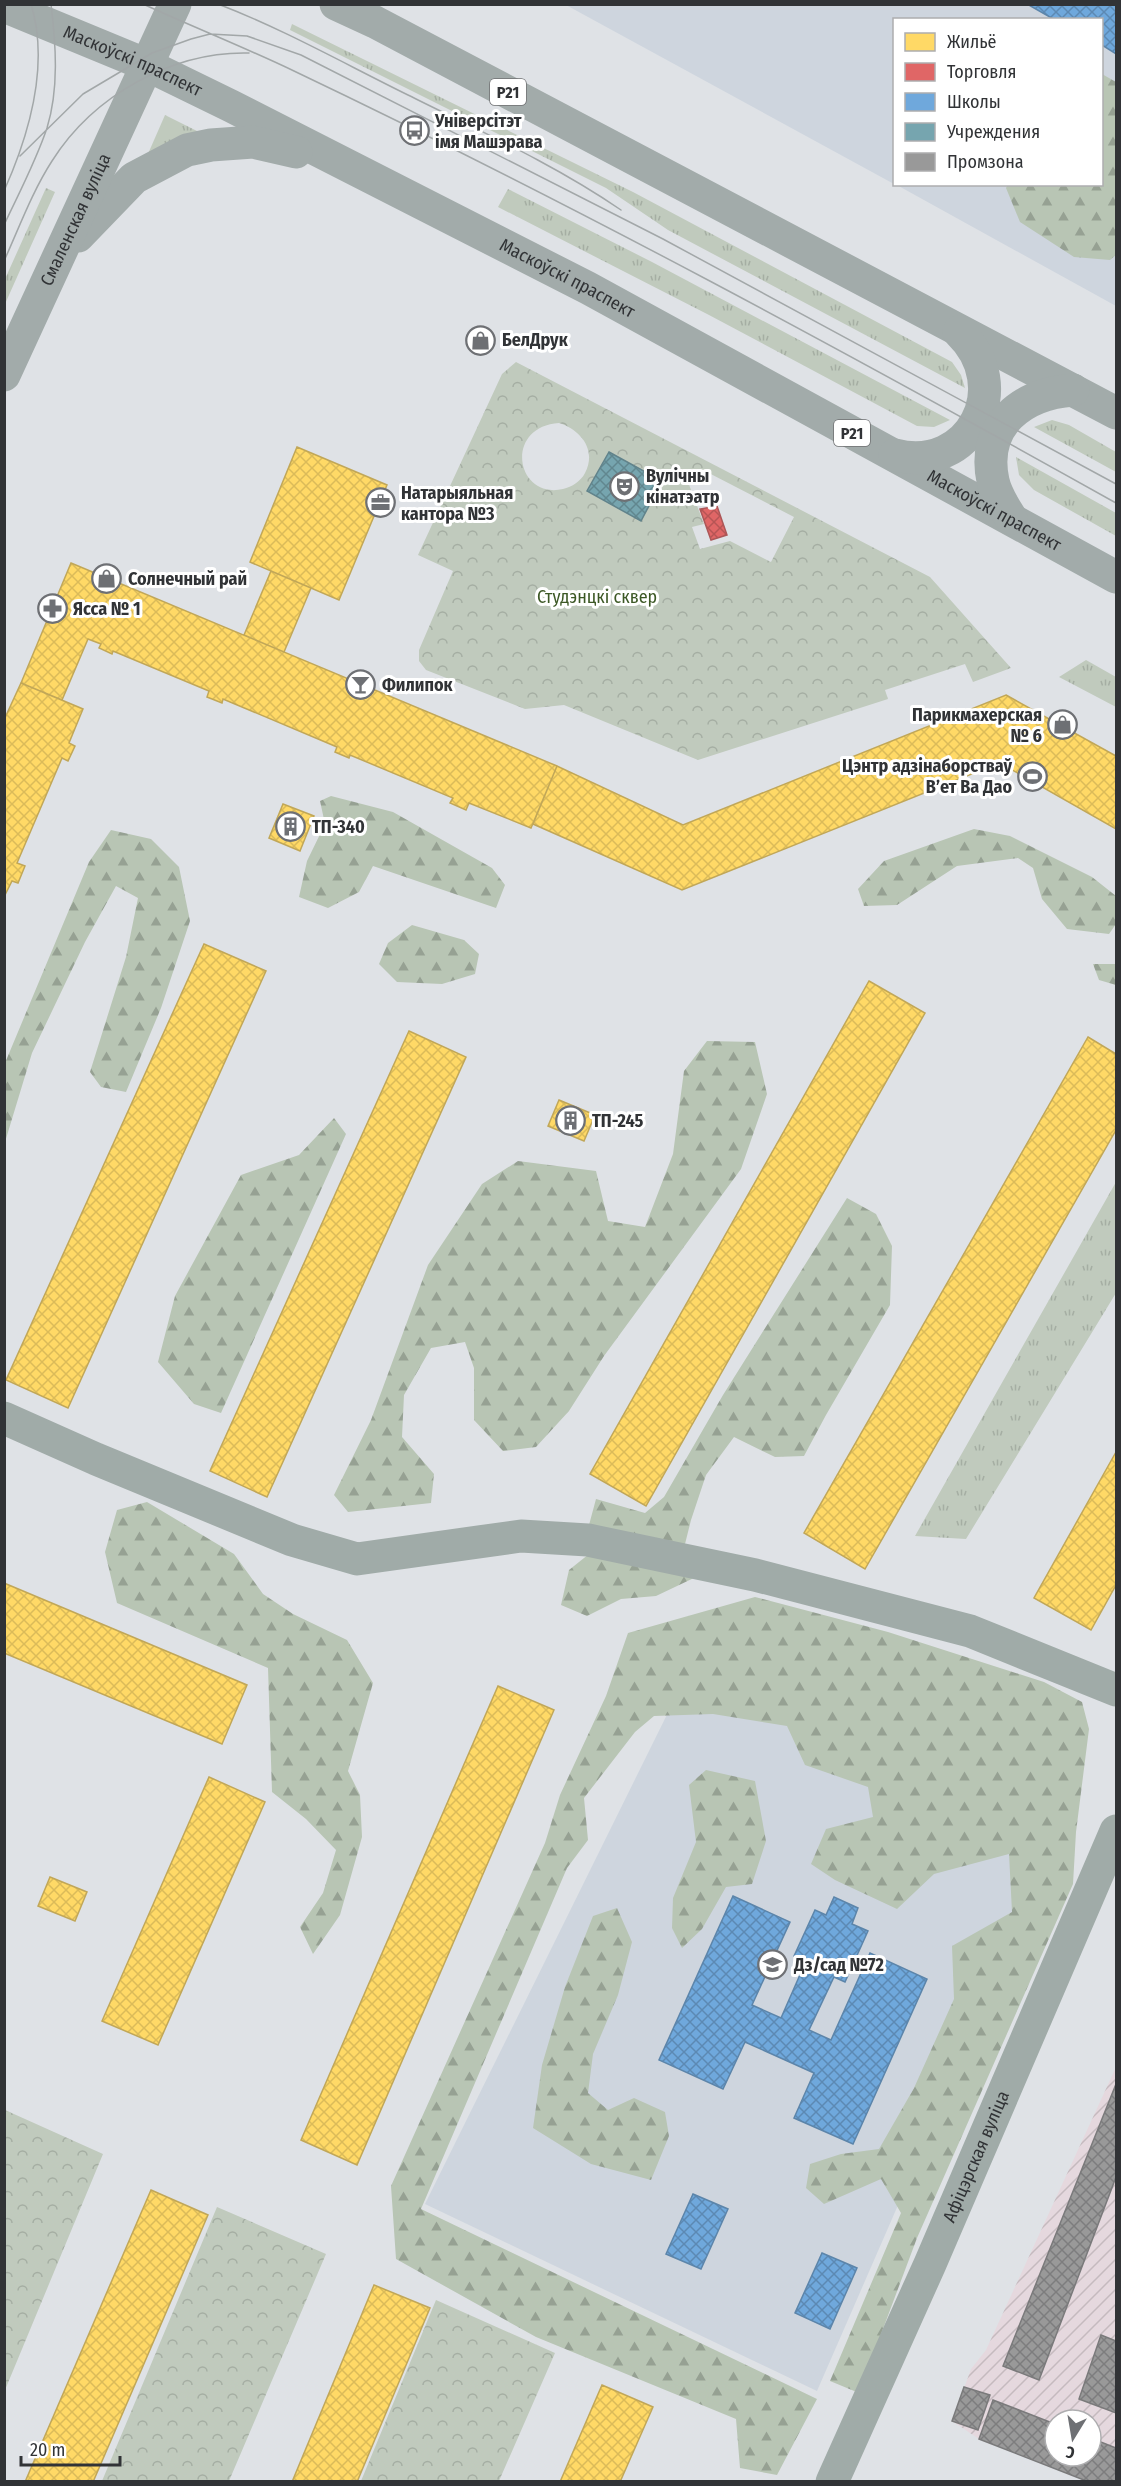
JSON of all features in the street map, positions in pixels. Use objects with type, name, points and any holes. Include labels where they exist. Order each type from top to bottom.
[{"type":"main road","name":"Смаленская вуліца","points":[[4,375],[175,4]]},
{"type":"main road","name":"Р21","points":[[336,4],[368,13],[1116,413]]},
{"type":"main road","name":"Маскоўскі праспект","points":[[5,5],[147,65],[588,288],[1116,577]]},
{"type":"main road","points":[[57,261],[94,218],[134,178],[187,150],[211,145],[253,142],[336,160]]},
{"type":"main road","points":[[882,449],[897,455],[929,456],[958,443],[978,419],[984,404],[984,372],[979,357],[970,343],[945,323]]},
{"type":"main road","points":[[1011,518],[993,482],[991,464],[993,446],[1000,430],[1010,415],[1023,404],[1038,396],[1072,390]]},
{"type":"street","points":[[4,1418],[96,1460],[281,1535],[357,1559],[521,1536],[588,1540],[755,1575],[970,1631],[1116,1690]]},
{"type":"street","name":"Афіцэрская вуліца","points":[[832,2481],[930,2264],[1116,1831]]},
{"type":"shaded area","points":[[566,5],[1116,5],[1116,306],[899,186],[1103,186],[1103,18],[893,18],[893,183]]},
{"type":"shaded area","name":"Дз/сад №72","points":[[695,1658],[1062,1829],[817,2391],[425,2204]]},
{"type":"shaded area","points":[[1116,2067],[1116,2481],[1089,2481],[1055,2468],[1103,2468],[1103,2408],[1043,2408],[1043,2463],[979,2439],[952,2421],[971,2369],[986,2350]]},
{"type":"green space","points":[[292,24],[633,192],[952,362],[961,375],[965,388],[668,230],[606,188],[290,30]]},
{"type":"green space","points":[[1103,75],[1116,82],[1116,255],[1110,260],[1074,257],[1020,222],[1007,186],[1103,186]]},
{"type":"green space","points":[[165,115],[205,135],[144,163]]},
{"type":"green space","points":[[46,188],[55,192],[5,304],[5,279]]},
{"type":"green space","points":[[508,189],[652,262],[950,420],[934,427],[917,426],[709,315],[498,207]]},
{"type":"green space","name":"Студэнцкі сквер","points":[[516,362],[930,577],[1011,668],[973,682],[965,664],[885,690],[888,699],[698,760],[564,705],[525,709],[426,670],[419,661],[419,650],[453,571],[418,555],[502,374]],"holes":[[[559,423],[574,431],[585,442],[589,456],[588,465],[583,476],[573,485],[563,489],[547,489],[535,484],[526,474],[522,462],[523,449],[529,437],[541,427]],[[703,470],[794,517],[771,562],[730,541],[700,549],[692,527],[704,524],[685,474]]]},
{"type":"green space","points":[[1052,420],[1069,425],[1116,452],[1116,472],[1034,427]]},
{"type":"green space","points":[[1016,457],[1116,513],[1116,536],[1034,490],[1019,475]]},
{"type":"green space","points":[[1086,660],[1116,677],[1116,707],[1059,677]]},
{"type":"green space","points":[[331,796],[393,812],[492,868],[505,885],[496,908],[373,866],[359,892],[328,908],[299,897],[307,861],[325,824],[320,801]]},
{"type":"green space","points":[[974,829],[1010,836],[1092,877],[1116,896],[1116,924],[1109,934],[1067,929],[1042,899],[1033,868],[1018,858],[957,866],[897,905],[864,906],[858,889],[884,861]]},
{"type":"green space","points":[[111,830],[151,839],[179,867],[190,921],[161,1008],[126,1092],[101,1087],[90,1072],[126,957],[138,898],[116,886],[85,942],[32,1053],[5,1142],[5,1063],[89,862]]},
{"type":"green space","points":[[412,925],[464,940],[479,954],[475,974],[442,984],[397,982],[379,964],[388,943]]},
{"type":"green space","points":[[1093,964],[1116,964],[1116,985],[1099,980]]},
{"type":"green space","points":[[707,1041],[755,1042],[767,1094],[741,1169],[604,1356],[569,1411],[536,1447],[503,1451],[474,1420],[474,1368],[465,1342],[431,1348],[404,1395],[402,1437],[434,1474],[431,1503],[348,1512],[334,1495],[371,1420],[428,1265],[482,1184],[518,1161],[596,1171],[608,1221],[645,1227],[673,1154],[684,1071]]},
{"type":"green space","points":[[334,1118],[346,1134],[221,1413],[194,1404],[158,1362],[175,1296],[241,1175],[299,1155]]},
{"type":"green space","points":[[1116,1182],[1116,1293],[966,1539],[915,1536]]},
{"type":"green space","points":[[847,1198],[876,1214],[892,1246],[890,1305],[804,1456],[775,1457],[734,1437],[706,1475],[684,1548],[589,1525],[596,1499],[645,1513],[664,1497],[723,1395]]},
{"type":"green space","points":[[147,1502],[234,1554],[263,1594],[293,1614],[347,1640],[373,1683],[348,1771],[360,1795],[362,1837],[340,1915],[313,1954],[300,1927],[323,1893],[336,1850],[306,1819],[272,1792],[268,1668],[117,1603],[105,1552],[117,1510]]},
{"type":"green space","points":[[589,1554],[696,1577],[656,1596],[621,1599],[587,1616],[561,1605],[569,1570]]},
{"type":"green space","points":[[755,1597],[888,1632],[1044,1682],[1082,1702],[1089,1729],[1076,1832],[1073,1884],[917,2238],[859,2393],[830,2381],[901,2213],[881,2179],[824,2204],[806,2188],[810,2164],[841,2154],[879,2149],[914,2088],[954,1999],[952,1946],[1012,1912],[1009,1854],[934,1874],[897,1909],[835,1880],[811,1864],[826,1829],[873,1817],[868,1787],[805,1765],[787,1726],[713,1714],[654,1716],[635,1732],[584,1798],[588,1840],[567,1868],[421,2209],[817,2399],[777,2475],[740,2468],[736,2419],[536,2337],[396,2259],[391,2186],[545,1843],[560,1795],[606,1696],[628,1633]]},
{"type":"green space","points":[[706,1770],[755,1781],[766,1841],[752,1884],[726,1887],[702,1929],[682,1948],[672,1928],[673,1898],[696,1842],[689,1785]]},
{"type":"green space","points":[[617,1908],[632,1942],[618,1995],[593,2054],[588,2093],[608,2110],[634,2098],[665,2112],[669,2136],[651,2180],[591,2164],[533,2128],[542,2065],[565,1987],[593,1916]]},
{"type":"green space","points":[[5,2110],[103,2154],[5,2390]]},
{"type":"green space","points":[[217,2207],[326,2254],[229,2481],[102,2481]]},
{"type":"green space","points":[[436,2300],[555,2353],[499,2481],[361,2481]]},
{"type":"building: Жильё","points":[[297,447],[387,485],[339,600],[250,562]]},
{"type":"building: Жильё","points":[[71,563],[557,766],[531,828],[469,803],[466,810],[450,803],[453,798],[350,755],[349,758],[335,752],[337,747],[223,699],[222,703],[207,697],[209,691],[113,651],[112,654],[99,648],[101,644],[88,639],[62,700],[21,683]]},
{"type":"building: Жильё","points":[[271,571],[311,588],[284,652],[244,635]]},
{"type":"building: Жильё","points":[[21,683],[83,709],[69,743],[75,746],[68,761],[62,758],[17,863],[25,866],[18,883],[12,881],[4,897],[4,720]]},
{"type":"building: Жильё","points":[[1006,695],[1116,756],[1116,829],[1007,767],[989,767],[682,890],[533,824],[557,766],[683,825]]},
{"type":"building: Жильё","name":"ТП-340","points":[[283,804],[314,816],[300,851],[269,838]]},
{"type":"building: Жильё","points":[[204,944],[266,971],[68,1408],[6,1380]]},
{"type":"building: Жильё","points":[[869,981],[925,1013],[646,1506],[590,1474]]},
{"type":"building: Жильё","points":[[409,1031],[466,1057],[267,1497],[210,1471]]},
{"type":"building: Жильё","points":[[1088,1037],[1116,1054],[1116,1130],[865,1569],[804,1533]]},
{"type":"building: Жильё","name":"ТП-245","points":[[559,1100],[595,1115],[584,1141],[548,1126]]},
{"type":"building: Жильё","points":[[1116,1452],[1116,1585],[1091,1630],[1034,1598]]},
{"type":"building: Жильё","points":[[4,1583],[247,1685],[222,1744],[4,1653]]},
{"type":"building: Жильё","points":[[498,1686],[554,1710],[357,2165],[301,2140]]},
{"type":"building: Жильё","points":[[209,1777],[265,1802],[158,2045],[102,2021]]},
{"type":"building: Жильё","points":[[50,1877],[87,1892],[75,1921],[38,1906]]},
{"type":"building: Жильё","points":[[151,2190],[208,2215],[93,2482],[25,2482]]},
{"type":"building: Жильё","points":[[374,2285],[430,2308],[357,2482],[292,2482]]},
{"type":"building: Жильё","points":[[602,2385],[653,2407],[620,2482],[560,2482]]},
{"type":"building: Торговля","points":[[717,506],[727,535],[711,540],[700,509]]},
{"type":"building: Школы","points":[[1027,4],[1116,4],[1116,54],[1103,46],[1103,18],[1052,18]]},
{"type":"building: Школы","points":[[733,1896],[790,1922],[752,2005],[781,2018],[806,1961],[794,1956],[815,1910],[826,1915],[834,1897],[858,1908],[852,1924],[868,1931],[845,1982],[834,1977],[809,2030],[831,2040],[870,1953],[927,1979],[853,2144],[794,2118],[814,2073],[745,2042],[723,2089],[659,2060]]},
{"type":"building: Школы","points":[[693,2194],[728,2209],[701,2269],[666,2254]]},
{"type":"building: Школы","points":[[822,2253],[857,2268],[830,2329],[795,2313]]},
{"type":"building: Учреждения","name":"Вулічны кінатэатр","points":[[609,452],[662,481],[641,521],[587,491]]},
{"type":"building: Промзона","points":[[1116,2084],[1116,2177],[1039,2380],[1003,2366]]},
{"type":"building: Промзона","points":[[1101,2335],[1116,2341],[1116,2413],[1079,2399]]},
{"type":"building: Промзона","points":[[964,2387],[990,2395],[978,2430],[952,2421]]},
{"type":"building: Промзона","points":[[993,2400],[1043,2419],[1043,2464],[979,2439]]},
{"type":"building: Промзона","points":[[1103,2443],[1116,2448],[1116,2482],[1089,2482],[1053,2468],[1103,2468]]},
{"type":"tram line","points":[[4,191],[29,124],[34,100],[38,52],[31,4]]},
{"type":"tram line","points":[[4,225],[38,153],[51,113],[55,82],[51,4]]},
{"type":"tram line","points":[[143,4],[294,71],[606,226],[913,390],[1116,503]]},
{"type":"tram line","points":[[218,4],[290,36],[516,149],[596,193],[621,210]]},
{"type":"tram line","points":[[20,156],[83,94],[152,53],[210,34],[247,36],[301,55],[663,239],[1116,484]]},
{"type":"tram line","points":[[4,261],[32,198],[52,161],[89,116],[137,82],[164,69],[220,54],[249,53]]},
{"type":"place","name":"Універсітэт імя Машэрава","points":[[414,131]]},
{"type":"place","name":"БелДрук","points":[[481,340]]},
{"type":"place","name":"Вулічны кінатэатр","points":[[625,486]]},
{"type":"place","name":"Натарыяльная кантора №3","points":[[380,503]]},
{"type":"place","name":"Солнечный рай","points":[[107,579]]},
{"type":"place","name":"Ясса № 1","points":[[52,609]]},
{"type":"place","name":"Филипок","points":[[361,685]]},
{"type":"place","name":"Парикмахерская № 6","points":[[1063,725]]},
{"type":"place","name":"Цэнтр адзінаборстваў Вʼет Ва Дао","points":[[1033,776]]},
{"type":"place","name":"ТП-340","points":[[291,827]]},
{"type":"place","name":"ТП-245","points":[[571,1121]]},
{"type":"place","name":"Дз/сад №72","points":[[773,1965]]}]
